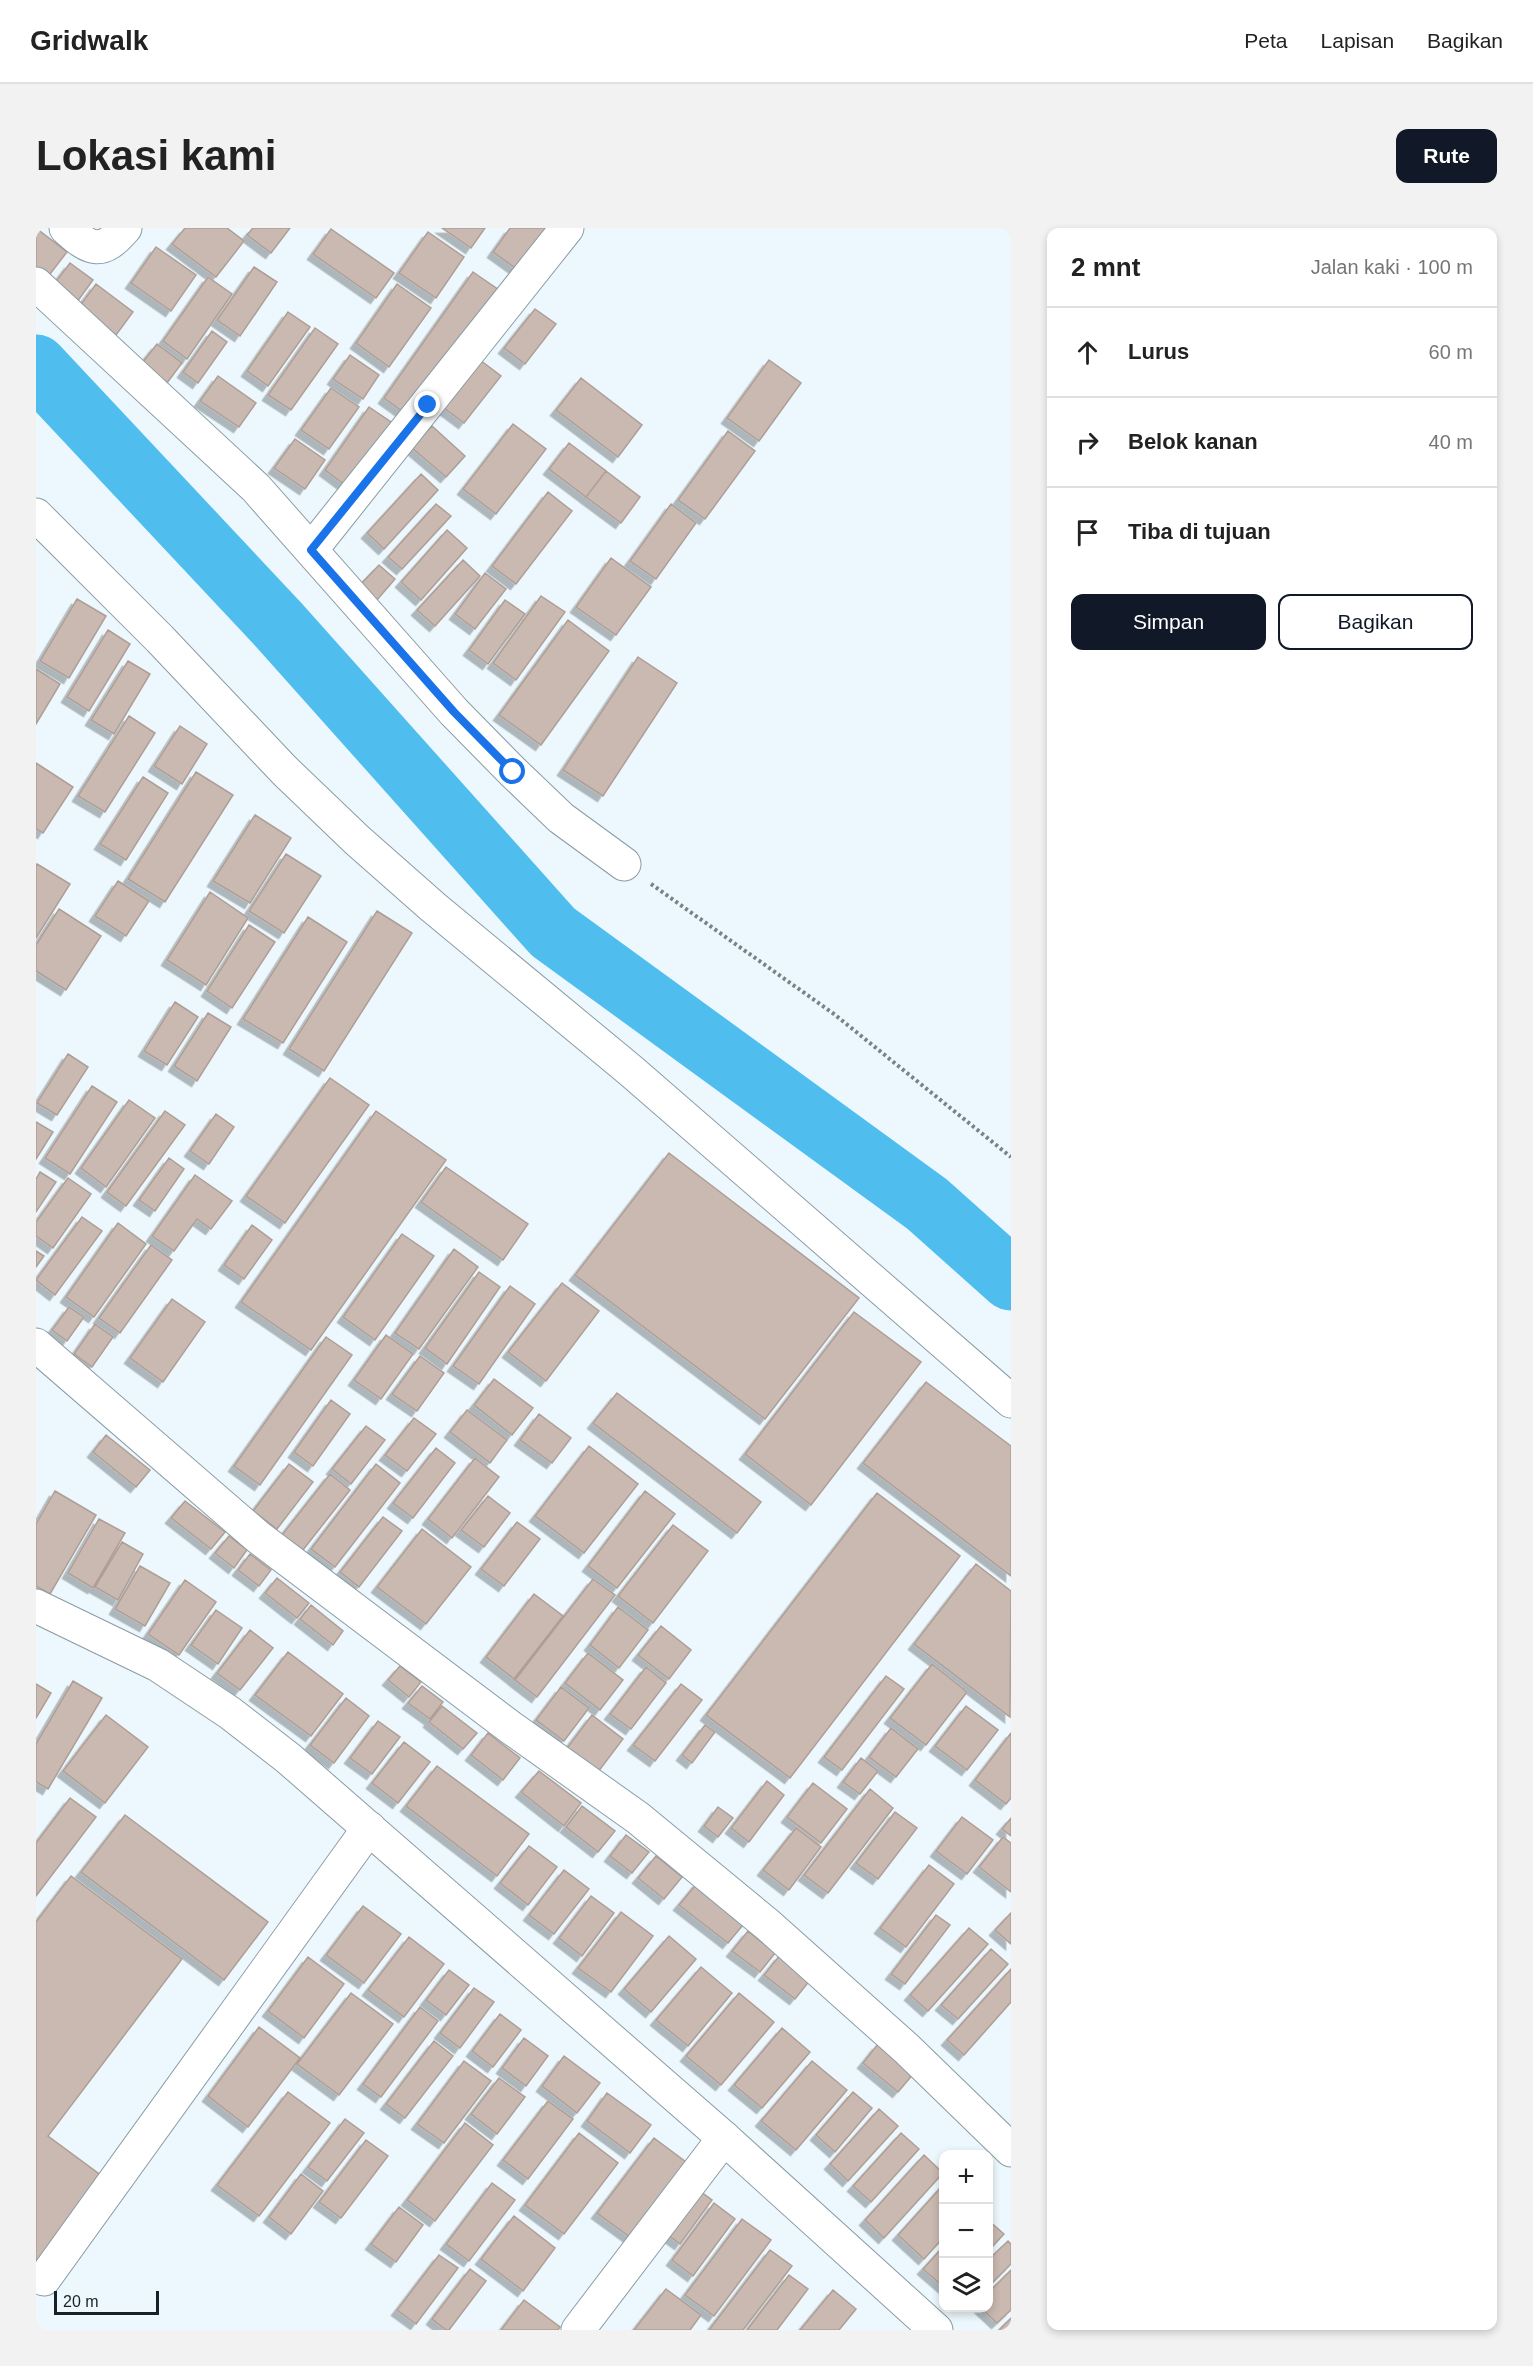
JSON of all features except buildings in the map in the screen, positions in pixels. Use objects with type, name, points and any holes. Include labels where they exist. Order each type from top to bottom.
[{"type":"street","points":[[66,228],[88,246],[100,248],[108,245],[125,228]]},
{"type":"street","points":[[311,550],[567,228]]},
{"type":"street","points":[[36,284],[256,488],[454,712],[513,772],[561,818],[624,864]]},
{"type":"street","points":[[36,515],[160,639],[284,770],[357,840],[433,907],[630,1070],[1011,1401]]},
{"type":"street","points":[[36,1346],[258,1537],[510,1727],[638,1818],[760,1918],[907,2049],[1011,2150]]},
{"type":"street","points":[[37,1608],[158,1665],[230,1713],[288,1758],[724,2138],[936,2330]]},
{"type":"street","points":[[44,2279],[369,1828]]},
{"type":"street","points":[[578,2330],[724,2138]]},
{"type":"path","points":[[624,864],[834,1014],[1011,1157]]},
{"type":"waterway","points":[[36,366],[277,623],[553,932],[927,1204],[1011,1279]]},
{"type":"route","points":[[428,405],[311,550],[383,634],[454,712],[513,772]]}]
